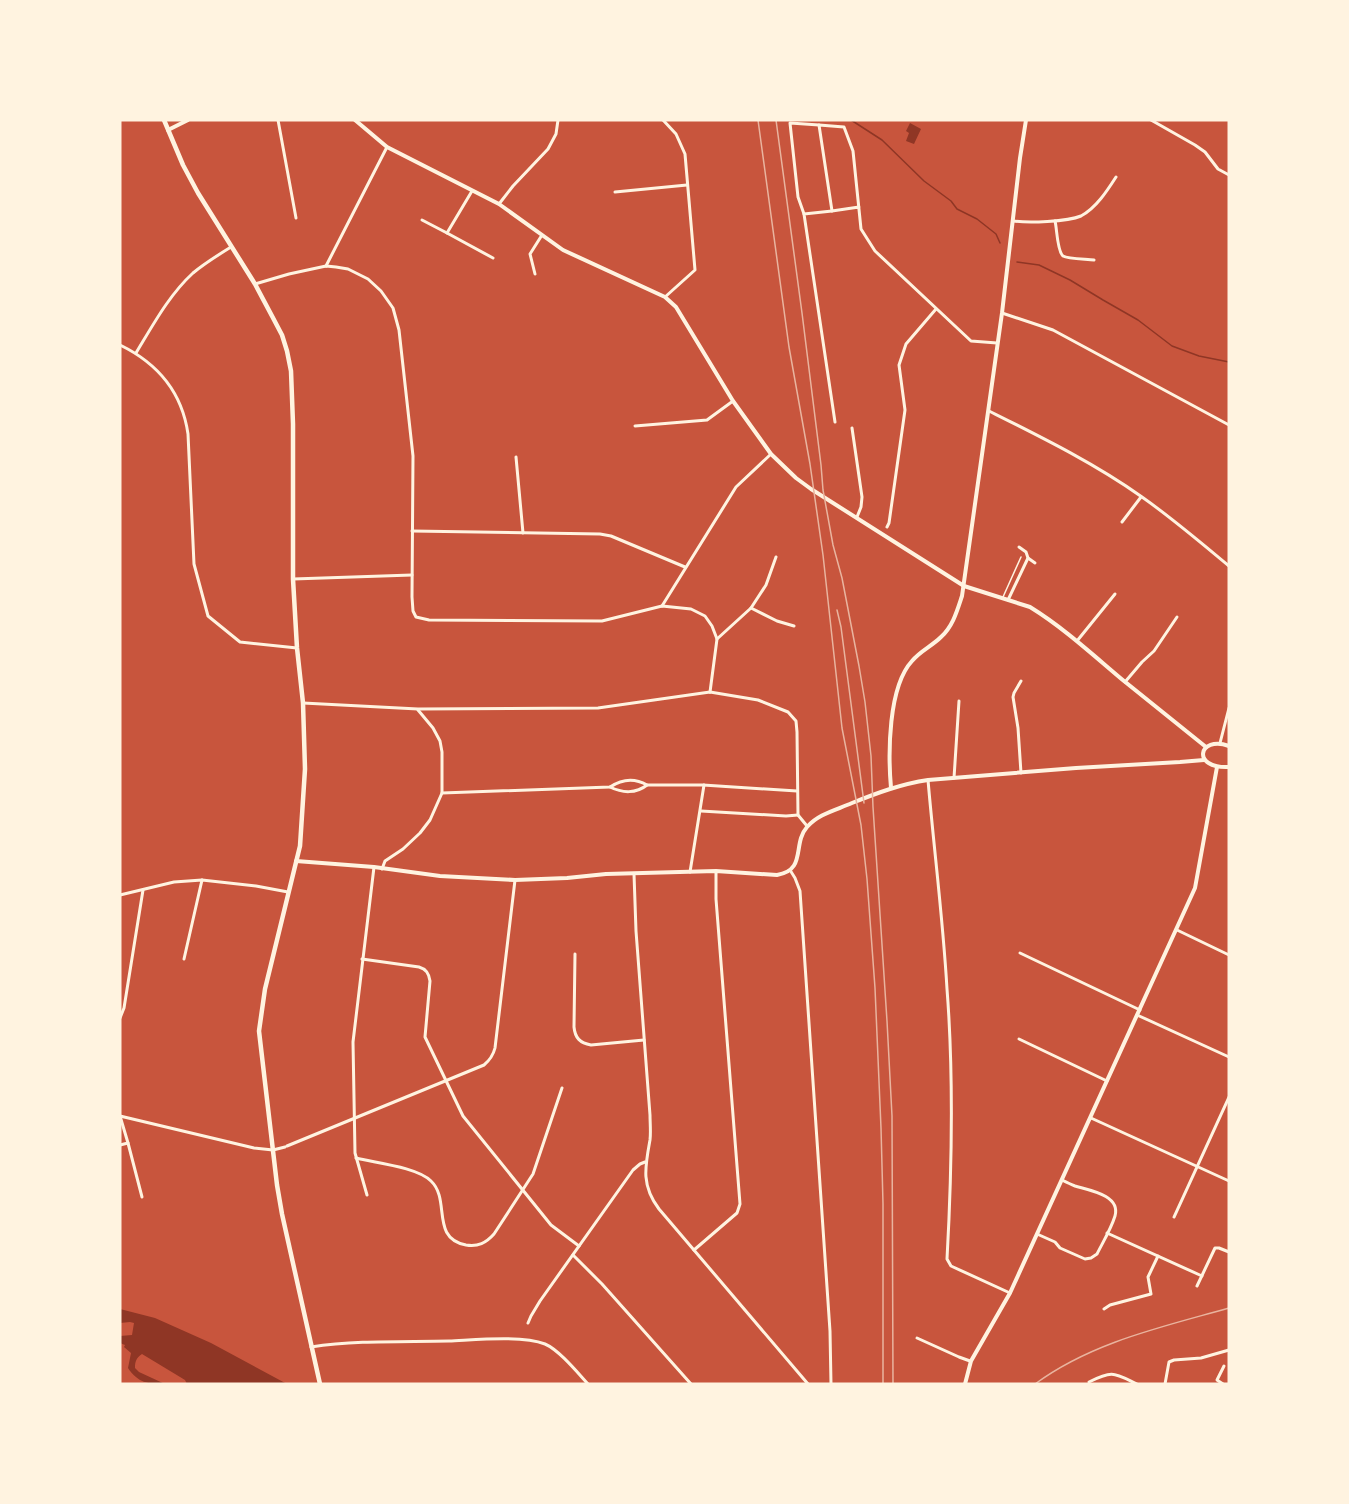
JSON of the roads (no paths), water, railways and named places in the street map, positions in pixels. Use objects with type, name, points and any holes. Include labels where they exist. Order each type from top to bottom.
[{"type":"main road","points":[[164,120],[198,194],[255,284],[282,335],[291,371],[293,579],[303,703],[305,769],[300,846],[265,989],[259,1031],[277,1185],[285,1232],[320,1384]]},
{"type":"street","points":[[168,130],[188,120]]},
{"type":"street","points":[[278,120],[296,218]]},
{"type":"street","points":[[355,120],[387,147],[500,204],[563,250],[665,297],[676,307],[733,401],[771,454],[796,478],[964,586],[1030,607],[1077,641],[1206,747]]},
{"type":"street","points":[[500,204],[513,186],[548,149],[556,134],[558,120]]},
{"type":"street","points":[[663,120],[676,134],[685,154],[695,270],[665,297]]},
{"type":"street","points":[[891,788],[889,743],[901,682],[912,660],[942,637],[950,626],[956,616],[964,586],[1026,120]]},
{"type":"street","points":[[1151,120],[1196,145],[1205,152],[1218,169],[1229,175]]},
{"type":"street","points":[[835,422],[804,214],[798,197],[789,123],[844,127],[853,151],[861,229],[874,251],[971,341],[998,343]]},
{"type":"street","points":[[819,125],[832,211]]},
{"type":"street","points":[[326,266],[387,147]]},
{"type":"street","points":[[1013,221],[1026,223],[1080,216],[1095,206],[1116,177]]},
{"type":"street","points":[[615,192],[687,185]]},
{"type":"street","points":[[447,233],[472,191]]},
{"type":"street","points":[[804,214],[859,207]]},
{"type":"street","points":[[422,220],[494,258]]},
{"type":"street","points":[[1055,220],[1063,255],[1094,260]]},
{"type":"street","points":[[535,274],[530,254],[542,234]]},
{"type":"street","points":[[136,352],[183,283],[208,261],[231,247]]},
{"type":"street","points":[[255,284],[326,266],[348,269],[368,279],[387,298],[396,316],[413,456],[412,575],[413,605],[416,617],[429,620],[602,621],[662,606],[691,609],[705,616],[717,639],[710,692]]},
{"type":"street","points":[[887,527],[905,410],[899,365],[906,344],[936,309]]},
{"type":"street","points":[[1002,313],[1053,330],[1229,425]]},
{"type":"street","points":[[120,345],[136,352],[169,384],[186,418],[194,564],[208,616],[240,642],[297,648]]},
{"type":"street","points":[[635,426],[707,420],[733,401]]},
{"type":"street","points":[[989,411],[1066,450],[1141,496],[1229,566]]},
{"type":"street","points":[[852,428],[862,496],[857,518]]},
{"type":"street","points":[[662,606],[736,487],[771,454]]},
{"type":"street","points":[[516,457],[523,533]]},
{"type":"street","points":[[1122,522],[1141,496]]},
{"type":"street","points":[[412,531],[600,534],[685,567]]},
{"type":"street","points":[[1019,547],[1035,563]]},
{"type":"street","points":[[717,639],[751,608],[765,585],[776,557]]},
{"type":"street","points":[[1006,599],[1028,558]]},
{"type":"street","points":[[293,579],[412,575]]},
{"type":"street","points":[[1077,641],[1115,594]]},
{"type":"street","points":[[751,608],[777,621],[794,626]]},
{"type":"street","points":[[1125,682],[1154,651],[1177,617]]},
{"type":"street","points":[[1021,681],[1013,698],[1021,773]]},
{"type":"street","points":[[303,703],[418,709],[598,708],[710,692],[758,700],[788,712],[796,721],[798,815],[807,826]]},
{"type":"street","points":[[954,778],[960,701]]},
{"type":"street","points":[[1220,743],[1229,708]]},
{"type":"street","points":[[382,869],[385,861],[403,849],[430,820],[442,793],[440,741],[418,709]]},
{"type":"street","points":[[1229,746],[1220,743],[1211,744],[1206,747],[1203,754],[1204,760],[1210,765],[1229,767]]},
{"type":"street","points":[[296,861],[374,867],[440,876],[515,880],[606,874],[716,871],[777,875],[790,870],[795,863],[801,838],[807,826],[824,815],[891,788],[928,780],[1204,760]]},
{"type":"street","points":[[965,1384],[971,1361],[1010,1293],[1196,888],[1217,767]]},
{"type":"street","points":[[610,787],[616,783],[636,780],[647,785],[704,785],[798,791]]},
{"type":"street","points":[[928,780],[948,990],[951,1182],[947,1259],[951,1266],[1010,1293]]},
{"type":"street","points":[[442,793],[610,787],[628,792],[642,789],[647,785]]},
{"type":"street","points":[[690,872],[704,785]]},
{"type":"street","points":[[701,811],[798,815]]},
{"type":"street","points":[[367,1195],[354,1144],[353,1042],[374,867]]},
{"type":"street","points":[[790,870],[800,891],[830,1331],[831,1384]]},
{"type":"street","points":[[694,1250],[737,1213],[740,1204],[716,899],[716,871]]},
{"type":"street","points":[[634,874],[650,1130],[645,1162],[647,1185],[653,1201],[808,1384]]},
{"type":"street","points":[[184,959],[201,880]]},
{"type":"street","points":[[120,895],[174,882],[201,880],[288,892]]},
{"type":"street","points":[[142,1197],[120,1116],[254,1148],[273,1150],[286,1147],[488,1061],[494,1053],[515,880]]},
{"type":"street","points":[[120,1018],[124,1008],[143,890]]},
{"type":"street","points":[[1177,930],[1229,955]]},
{"type":"street","points":[[1020,953],[1140,1010]]},
{"type":"street","points":[[575,954],[574,1027],[579,1040],[591,1045],[644,1040]]},
{"type":"street","points":[[363,959],[419,967],[427,971],[429,981],[425,1036],[463,1116],[553,1228],[579,1246]]},
{"type":"street","points":[[1137,1015],[1229,1057]]},
{"type":"street","points":[[1019,1038],[1107,1081]]},
{"type":"street","points":[[356,1158],[423,1175],[431,1181],[440,1194],[441,1216],[445,1230],[452,1239],[472,1246],[481,1244],[489,1240],[499,1228],[533,1173],[562,1088]]},
{"type":"street","points":[[1174,1217],[1229,1097]]},
{"type":"street","points":[[1090,1118],[1229,1180]]},
{"type":"street","points":[[120,1144],[128,1143]]},
{"type":"street","points":[[528,1323],[540,1301],[633,1170],[645,1162]]},
{"type":"street","points":[[1037,1234],[1055,1242],[1060,1248],[1085,1259],[1091,1258],[1097,1254],[1116,1214],[1115,1205],[1109,1198],[1062,1180]]},
{"type":"street","points":[[1107,1233],[1202,1276]]},
{"type":"street","points":[[1197,1286],[1215,1248],[1229,1252]]},
{"type":"street","points":[[573,1255],[602,1284],[691,1384]]},
{"type":"street","points":[[1104,1309],[1110,1305],[1150,1294],[1148,1277],[1158,1256]]},
{"type":"street","points":[[917,1338],[971,1361]]},
{"type":"street","points":[[311,1347],[345,1342],[524,1339],[546,1344],[566,1360],[588,1384]]},
{"type":"street","points":[[1165,1384],[1169,1362],[1201,1358],[1229,1350]]},
{"type":"street","points":[[1223,1384],[1217,1380],[1224,1366]]},
{"type":"street","points":[[1089,1382],[1106,1374],[1114,1374],[1137,1384]]},
{"type":"lane","points":[[882,534],[887,527]]},
{"type":"lane","points":[[1006,599],[1021,556]]},
{"type":"waterway","points":[[851,120],[882,140],[924,181],[951,201],[957,209],[977,219],[996,234],[1000,243]]},
{"type":"waterway","points":[[1017,262],[1039,265],[1070,280],[1138,320],[1172,346],[1199,356],[1229,362]]},
{"type":"railway","points":[[758,120],[789,347],[810,464],[823,555],[842,728],[861,825],[867,879],[875,988],[881,1128],[883,1384]]},
{"type":"railway","points":[[776,120],[823,490],[859,666],[871,756],[892,1116],[893,1384]]},
{"type":"railway","points":[[837,610],[864,803]]},
{"type":"railway","points":[[1035,1384],[1080,1357],[1128,1337],[1229,1308]]}]
